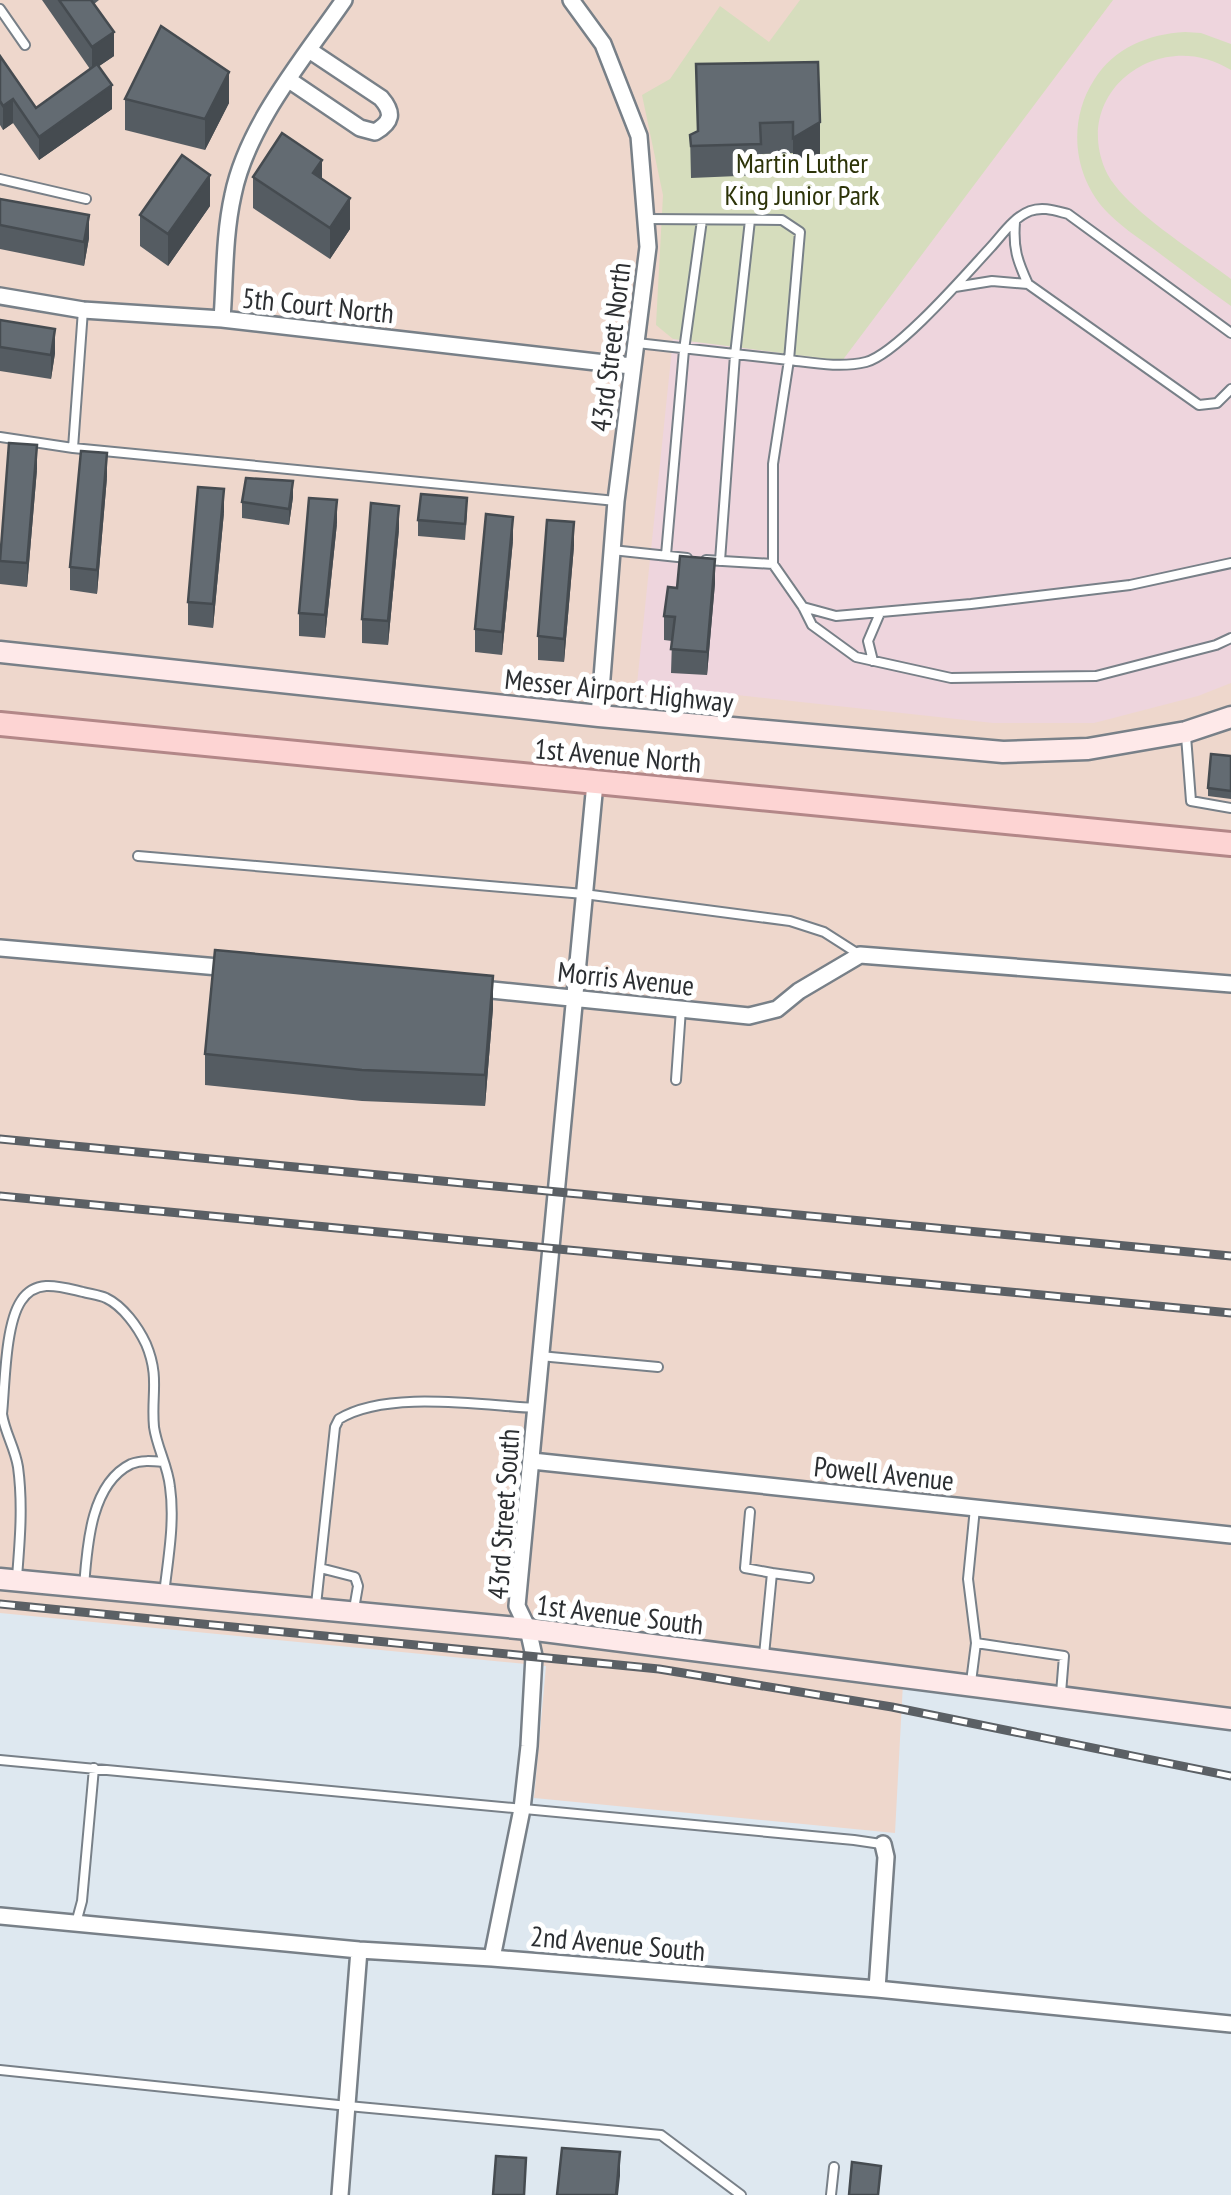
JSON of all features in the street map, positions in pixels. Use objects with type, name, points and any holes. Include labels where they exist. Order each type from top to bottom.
[{"type":"main road","name":"Messer Airport Highway","points":[[0,652],[598,716],[1003,752],[1088,750],[1186,732],[1231,717]]},
{"type":"main road","name":"1st Avenue North","points":[[0,724],[1231,844]]},
{"type":"main road","name":"1st Avenue South","points":[[8,1580],[528,1629],[1231,1718]]},
{"type":"street","points":[[222,319],[233,195],[254,138],[288,80],[344,0]]},
{"type":"street","name":"43rd Street North","points":[[571,0],[603,44],[639,136],[648,247],[616,501],[598,716]]},
{"type":"street","points":[[288,80],[360,128],[375,132],[385,126],[389,107],[381,98],[310,50]]},
{"type":"street","name":"5th Court North","points":[[0,296],[82,310],[222,319],[631,366]]},
{"type":"street","points":[[574,997],[595,783]]},
{"type":"street","points":[[0,948],[237,968]]},
{"type":"street","points":[[860,955],[1231,984]]},
{"type":"street","name":"Morris Avenue","points":[[455,987],[749,1016],[777,1009],[860,955]]},
{"type":"street","name":"43rd Street South","points":[[492,1958],[522,1809],[529,1746],[534,1656],[528,1629],[517,1606],[574,997]]},
{"type":"street","name":"Powell Avenue","points":[[532,1461],[1231,1535]]},
{"type":"street","points":[[1231,1707],[1231,1718]]},
{"type":"street","points":[[877,1990],[886,1857],[883,1844]]},
{"type":"street","name":"2nd Avenue South","points":[[0,1916],[1231,2024]]},
{"type":"street","points":[[340,2195],[359,1950]]},
{"type":"lane","points":[[0,9],[24,45]]},
{"type":"lane","points":[[0,179],[86,199]]},
{"type":"lane","points":[[634,342],[838,365],[869,362],[909,332],[1014,222],[1030,211],[1047,208],[1068,214],[1231,333]]},
{"type":"lane","points":[[646,219],[782,220],[800,232],[789,360],[772,464],[773,564],[812,625],[856,657],[951,678],[1096,676],[1231,638]]},
{"type":"lane","points":[[666,555],[684,350],[702,220]]},
{"type":"lane","points":[[720,561],[735,355],[750,220]]},
{"type":"lane","points":[[1014,222],[1016,257],[1028,284]]},
{"type":"lane","points":[[954,287],[992,281],[1028,284],[1199,405],[1217,403],[1231,390]]},
{"type":"lane","points":[[73,448],[82,310]]},
{"type":"lane","points":[[0,437],[73,448],[616,501]]},
{"type":"lane","points":[[612,550],[773,564]]},
{"type":"lane","points":[[803,607],[836,616],[880,612],[1130,586],[1231,563]]},
{"type":"lane","points":[[873,661],[868,641],[880,612]]},
{"type":"lane","points":[[1186,732],[1191,801],[1231,808]]},
{"type":"lane","points":[[138,856],[584,894],[790,922],[824,932],[860,955]]},
{"type":"lane","points":[[676,1080],[681,1009]]},
{"type":"lane","points":[[8,1580],[22,1520],[18,1465],[2,1414],[12,1316],[29,1291],[54,1285],[106,1298],[122,1310],[145,1343],[155,1373],[154,1424],[170,1484],[164,1594]]},
{"type":"lane","points":[[540,1356],[658,1367]]},
{"type":"lane","points":[[316,1609],[335,1427],[339,1419],[400,1401],[536,1408]]},
{"type":"lane","points":[[84,1587],[94,1517],[110,1484],[130,1465],[163,1462]]},
{"type":"lane","points":[[970,1686],[976,1643],[968,1579],[975,1508]]},
{"type":"lane","points":[[750,1512],[746,1568],[809,1578]]},
{"type":"lane","points":[[320,1568],[356,1576],[354,1613]]},
{"type":"lane","points":[[763,1660],[772,1573]]},
{"type":"lane","points":[[976,1643],[1064,1656],[1061,1698]]},
{"type":"lane","points":[[0,1760],[883,1844]]},
{"type":"lane","points":[[76,1924],[82,1901],[94,1768]]},
{"type":"lane","points":[[0,2070],[661,2134],[741,2195]]},
{"type":"lane","points":[[831,2195],[834,2167]]},
{"type":"shaded area","points":[[0,0],[1231,0],[1231,1729],[903,1683],[895,1833],[534,1798],[546,1666],[0,1613]]},
{"type":"shaded area","points":[[1113,0],[1231,0],[1231,683],[1198,696],[1094,723],[993,723],[637,684],[673,339],[842,360]]},
{"type":"green space","name":"Martin Luther King Junior Park","points":[[800,0],[1113,0],[842,361],[673,339],[656,325],[663,195],[642,95],[670,79],[720,6],[769,42]]},
{"type":"green space","points":[[1185,32],[1201,33],[1231,44],[1231,70],[1204,58],[1177,56],[1152,61],[1129,73],[1112,91],[1101,114],[1098,140],[1105,169],[1126,198],[1231,279],[1231,306],[1109,214],[1097,200],[1081,167],[1077,131],[1080,114],[1085,96],[1102,69],[1133,45]]},
{"type":"building","points":[[59,0],[91,0],[114,32],[92,47]]},
{"type":"building","points":[[161,26],[229,72],[205,119],[125,99]]},
{"type":"building","points":[[0,56],[36,108],[97,64],[112,85],[39,137],[13,99],[3,106],[0,101]]},
{"type":"building","points":[[818,62],[820,122],[793,138],[793,122],[760,123],[761,144],[691,146],[690,135],[698,131],[696,64]]},
{"type":"building","points":[[282,133],[322,160],[313,173],[350,198],[330,228],[253,177]]},
{"type":"building","points":[[182,155],[210,175],[168,234],[140,215]]},
{"type":"building","points":[[0,199],[89,215],[84,242],[0,225]]},
{"type":"building","points":[[0,320],[55,329],[51,355],[0,347]]},
{"type":"building","points":[[9,443],[37,445],[27,563],[0,561]]},
{"type":"building","points":[[81,451],[107,453],[97,570],[70,567]]},
{"type":"building","points":[[246,478],[293,481],[289,509],[242,502]]},
{"type":"building","points":[[198,487],[224,489],[213,604],[188,602]]},
{"type":"building","points":[[421,494],[467,498],[465,524],[418,520]]},
{"type":"building","points":[[309,498],[337,500],[325,615],[299,613]]},
{"type":"building","points":[[371,503],[399,506],[388,621],[362,619]]},
{"type":"building","points":[[486,514],[513,517],[502,632],[475,629]]},
{"type":"building","points":[[547,520],[574,522],[564,639],[538,636]]},
{"type":"building","points":[[680,556],[715,559],[707,652],[671,649],[675,617],[664,616],[668,587],[677,588]]},
{"type":"building","points":[[1211,754],[1231,756],[1231,791],[1208,788]]},
{"type":"building","points":[[215,950],[493,976],[485,1075],[362,1070],[205,1054]]},
{"type":"building","points":[[562,2148],[620,2152],[616,2195],[557,2195]]},
{"type":"building","points":[[496,2156],[526,2158],[524,2195],[493,2195]]},
{"type":"building","points":[[852,2162],[881,2166],[878,2195],[849,2195]]},
{"type":"railway","points":[[0,1139],[1231,1256]]},
{"type":"railway","points":[[0,1196],[1231,1313]]},
{"type":"railway","points":[[0,1604],[659,1669],[892,1707],[1231,1776]]}]
